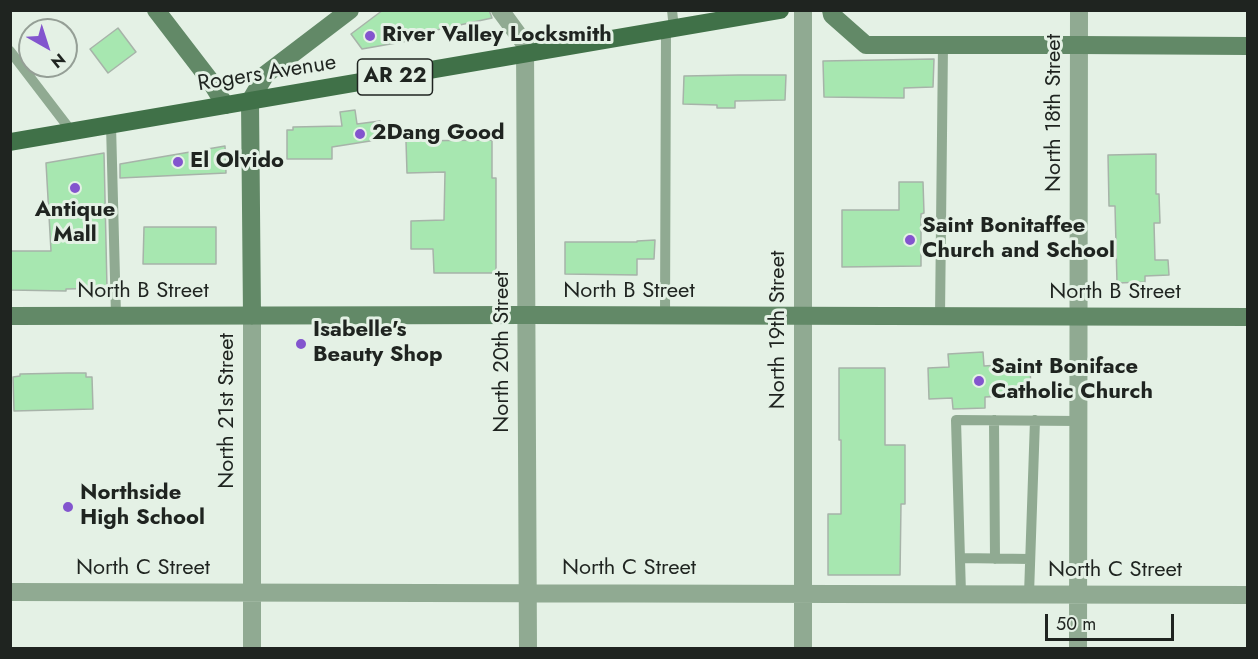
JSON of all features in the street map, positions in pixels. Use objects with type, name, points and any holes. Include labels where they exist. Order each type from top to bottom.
[{"type":"main road","name":"Rogers Avenue","points":[[10,142],[525,55],[671,23],[780,10]]},
{"type":"street","points":[[156,10],[210,80],[225,105]]},
{"type":"street","points":[[250,101],[266,74],[350,10]]},
{"type":"street","points":[[500,10],[525,44],[525,55]]},
{"type":"street","name":"North 19th Street","points":[[803,10],[803,648]]},
{"type":"street","points":[[831,10],[832,15],[866,45],[1248,46]]},
{"type":"street","name":"North 18th Street","points":[[1078,648],[1079,10]]},
{"type":"street","name":"North 20th Street","points":[[525,55],[528,648]]},
{"type":"street","name":"North 21st Street","points":[[250,101],[252,648]]},
{"type":"street","name":"North B Street","points":[[10,316],[1248,317]]},
{"type":"street","name":"North C Street","points":[[10,592],[1248,595]]},
{"type":"lane","points":[[665,316],[671,23]]},
{"type":"lane","points":[[940,316],[943,45]]},
{"type":"lane","points":[[10,51],[72,132]]},
{"type":"lane","points":[[111,125],[116,316]]},
{"type":"lane","points":[[961,594],[956,420],[1078,421]]},
{"type":"lane","points":[[994,420],[995,559]]},
{"type":"lane","points":[[1029,594],[1035,420]]},
{"type":"lane","points":[[960,558],[1030,559]]},
{"type":"building","points":[[383,10],[489,10],[492,18],[418,34],[419,39],[362,49],[351,34]]},
{"type":"building","points":[[118,28],[136,52],[108,73],[90,49]]},
{"type":"building","points":[[934,59],[933,87],[904,88],[904,98],[824,97],[823,61]]},
{"type":"building","points":[[786,75],[785,100],[735,101],[735,108],[683,104],[684,76]]},
{"type":"building","points":[[355,110],[357,124],[380,121],[383,139],[332,147],[332,159],[287,159],[287,130],[293,130],[293,127],[342,126],[340,112]]},
{"type":"building","points":[[492,140],[492,178],[496,178],[496,273],[434,273],[433,249],[411,249],[411,221],[444,220],[445,172],[407,173],[406,141]]},
{"type":"building","points":[[225,146],[226,173],[120,178],[120,164]]},
{"type":"building","points":[[104,153],[107,288],[66,289],[66,291],[10,290],[10,251],[51,251],[46,163]]},
{"type":"building","points":[[1156,154],[1156,194],[1159,194],[1160,223],[1154,223],[1155,260],[1168,260],[1169,275],[1145,276],[1145,282],[1117,283],[1115,206],[1109,206],[1108,155]]},
{"type":"building","points":[[899,182],[923,182],[921,266],[842,267],[842,210],[899,210]]},
{"type":"building","points":[[144,227],[216,227],[216,264],[143,264]]},
{"type":"building","points":[[655,240],[654,259],[637,259],[637,275],[565,274],[565,242]]},
{"type":"building","name":"Saint Boniface Catholic Church","points":[[983,352],[984,366],[1030,363],[1031,395],[985,397],[985,408],[953,409],[952,398],[929,399],[928,368],[949,367],[948,354]]},
{"type":"building","points":[[839,368],[885,368],[885,445],[905,445],[905,504],[901,504],[900,575],[828,575],[828,514],[841,514]]},
{"type":"building","points":[[86,373],[86,377],[92,377],[93,409],[14,411],[13,377],[20,376],[20,374]]},
{"type":"place","name":"River Valley Locksmith","points":[[370,36]]},
{"type":"place","name":"2Dang Good","points":[[360,134]]},
{"type":"place","name":"El Olvido","points":[[178,162]]},
{"type":"place","name":"Antique Mall","points":[[75,188]]},
{"type":"place","name":"Saint Bonitaffee Church and School","points":[[910,240]]},
{"type":"place","name":"Isabelle's Beauty Shop","points":[[301,344]]},
{"type":"place","name":"Saint Boniface Catholic Church","points":[[979,381]]},
{"type":"place","name":"Northside High School","points":[[68,507]]}]
